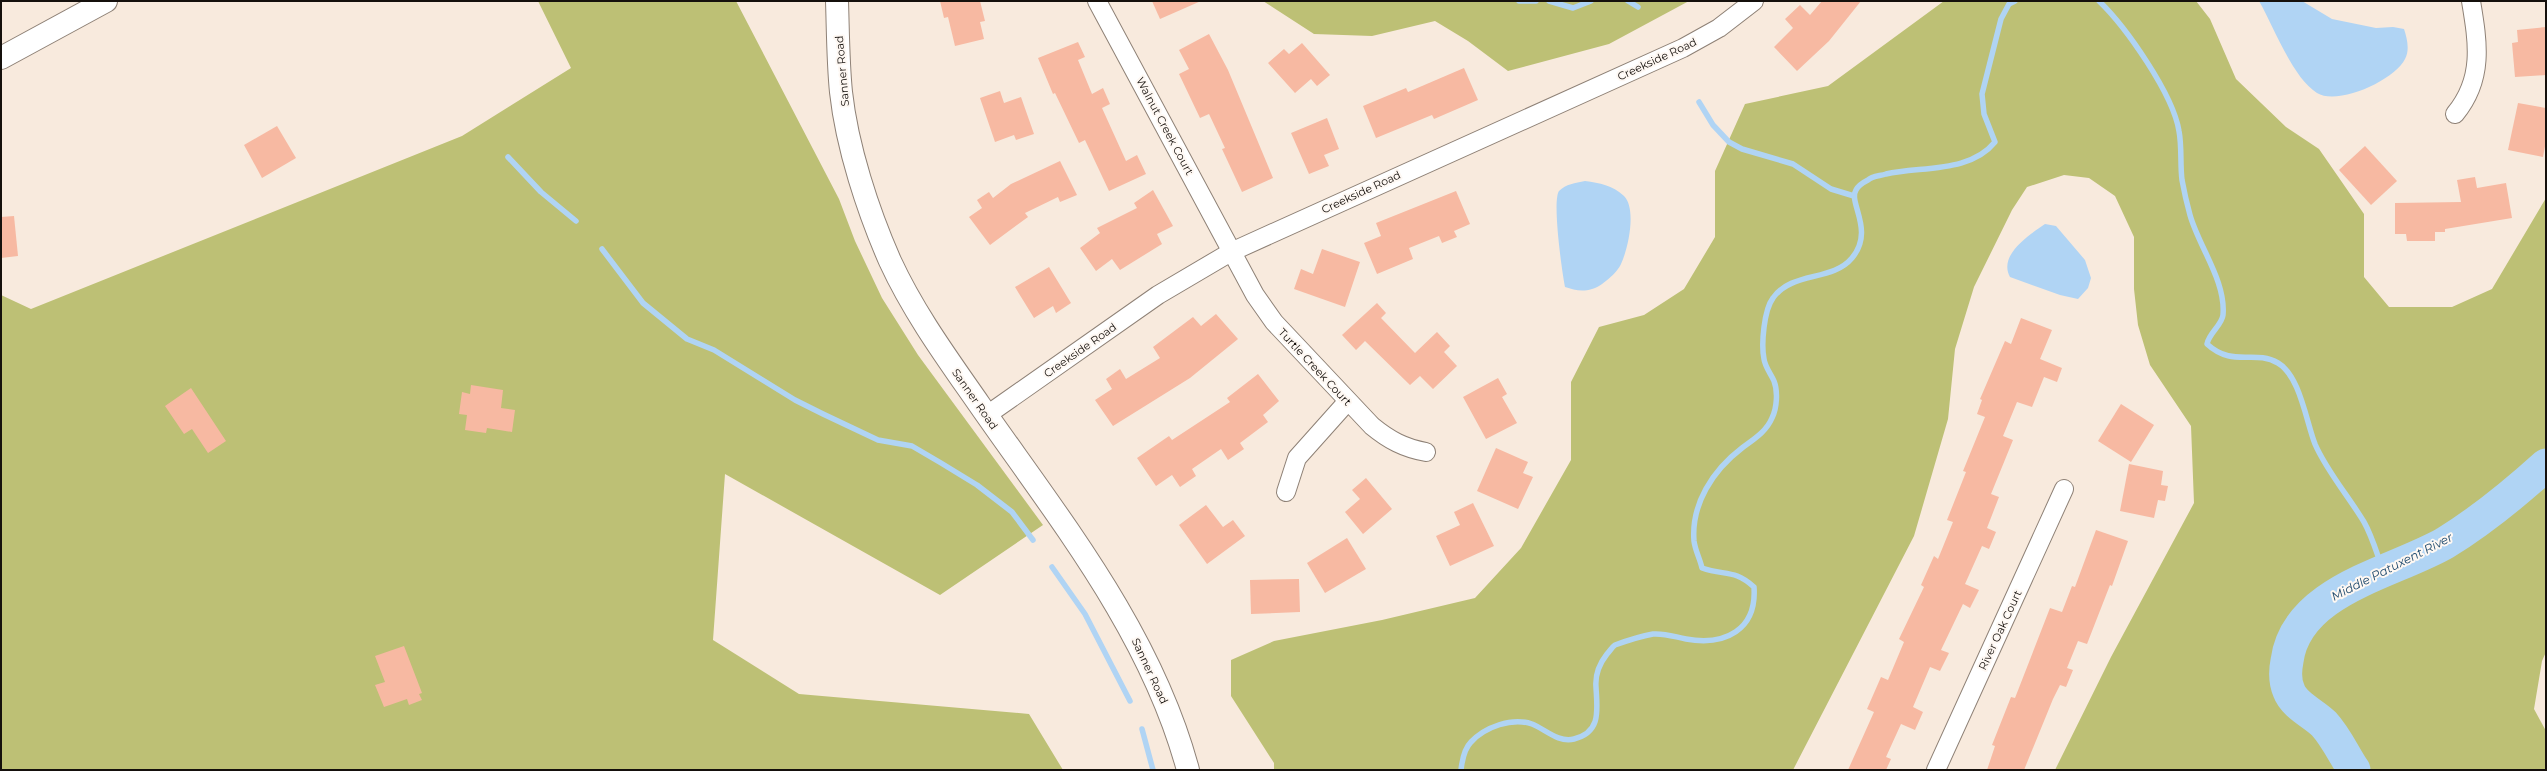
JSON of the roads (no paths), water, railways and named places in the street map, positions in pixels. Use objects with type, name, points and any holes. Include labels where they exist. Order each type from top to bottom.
[{"type":"main road","points":[[1,58],[106,1]]},
{"type":"main road","name":"Sanner Road","points":[[837,1],[841,93],[860,179],[890,261],[909,297],[937,344],[1102,582],[1130,628],[1166,706],[1188,770]]},
{"type":"street","name":"Walnut Creek Court","points":[[1097,1],[1231,252]]},
{"type":"street","name":"Creekside Road","points":[[987,415],[1158,295],[1231,252],[1683,48],[1719,28],[1754,1]]},
{"type":"street","points":[[2455,114],[2467,100],[2474,80],[2478,57],[2471,1]]},
{"type":"street","name":"Turtle Creek Court","points":[[1231,252],[1274,322],[1347,402],[1390,440],[1407,449],[1426,452]]},
{"type":"street","points":[[1286,492],[1296,458],[1347,402]]},
{"type":"street","name":"River Oak Court","points":[[1936,770],[2064,490]]},
{"type":"water","points":[[2259,1],[2302,1],[2332,19],[2376,28],[2393,27],[2404,29],[2408,44],[2407,55],[2399,67],[2390,75],[2365,89],[2338,96],[2326,96],[2317,93],[2308,86],[2292,64]]},
{"type":"water","points":[[1585,181],[1606,185],[1615,189],[1624,196],[1628,202],[1631,219],[1624,257],[1613,275],[1596,288],[1588,290],[1575,290],[1565,287],[1558,237],[1557,197],[1559,191],[1568,185]]},
{"type":"water","points":[[2045,224],[2056,226],[2085,260],[2091,278],[2088,288],[2078,299],[2060,295],[2010,277],[2007,269],[2008,261],[2012,253],[2017,246]]},
{"type":"waterway","points":[[1519,1],[1536,1]]},
{"type":"waterway","points":[[1549,1],[1573,8],[1591,1]]},
{"type":"waterway","points":[[1628,1],[1638,7]]},
{"type":"waterway","points":[[1461,770],[1465,752],[1471,742],[1484,732],[1499,725],[1524,722],[1537,726],[1552,735],[1563,739],[1568,740],[1583,736],[1594,725],[1596,719],[1596,683],[1600,665],[1615,645],[1653,634],[1700,641],[1714,640],[1736,632],[1744,624],[1750,614],[1754,602],[1754,587],[1747,581],[1735,575],[1702,568],[1694,541],[1694,527],[1700,501],[1713,477],[1731,457],[1763,431],[1774,414],[1776,405],[1776,390],[1763,353],[1765,319],[1770,303],[1781,290],[1791,284],[1834,271],[1844,266],[1852,258],[1858,248],[1861,237],[1860,218],[1854,196],[1856,190],[1863,183],[1872,178],[1886,174],[1959,164],[1985,152],[1995,142],[1984,114],[1982,94],[2001,19],[2009,4],[2015,1]]},
{"type":"waterway","points":[[2099,1],[2122,27],[2147,62],[2168,99],[2175,116],[2180,137],[2182,180],[2189,211],[2194,227],[2216,277],[2223,302],[2222,319],[2210,336],[2207,344],[2226,355],[2269,359],[2286,369],[2297,388],[2315,444],[2331,474],[2367,527],[2383,570]]},
{"type":"waterway","points":[[1699,102],[1713,125],[1729,142],[1742,149],[1793,164],[1831,189],[1854,196]]},
{"type":"waterway","points":[[508,157],[541,192],[576,221]]},
{"type":"waterway","points":[[602,249],[643,303],[687,339],[714,350],[795,400],[823,414],[878,440],[912,446],[977,485],[1012,512],[1033,540]]},
{"type":"waterway","name":"Middle Patuxent River","points":[[2354,770],[2336,740],[2324,724],[2295,701],[2289,691],[2286,680],[2286,669],[2294,637],[2308,617],[2327,600],[2350,587],[2445,543],[2497,506],[2546,465]]},
{"type":"waterway","points":[[1052,567],[1085,614],[1130,701]]},
{"type":"waterway","points":[[1142,729],[1153,770]]}]
